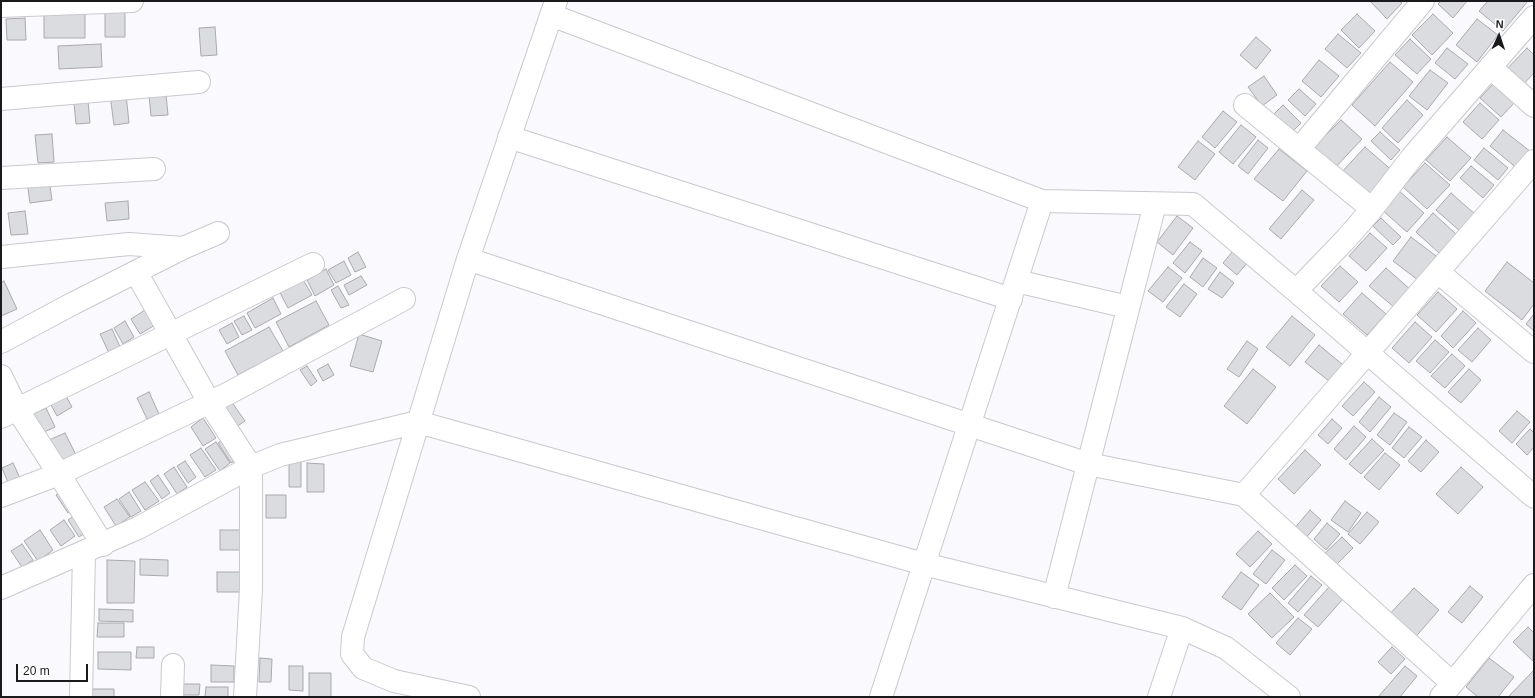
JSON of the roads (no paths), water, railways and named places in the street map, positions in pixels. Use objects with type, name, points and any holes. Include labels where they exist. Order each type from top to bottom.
[{"type":"street","points":[[1,6],[132,1]]},
{"type":"street","points":[[1299,149],[1423,1]]},
{"type":"street","points":[[470,697],[394,681],[363,668],[352,654],[353,637],[468,259],[553,8],[1042,202],[1193,204],[1534,497]]},
{"type":"street","points":[[1296,291],[1346,239],[1372,209],[1413,156],[1534,17]]},
{"type":"street","points":[[1490,67],[1534,106]]},
{"type":"street","points":[[1,99],[199,82]]},
{"type":"street","points":[[1245,105],[1372,209]]},
{"type":"street","points":[[509,137],[1013,290],[1128,307]]},
{"type":"street","points":[[1244,495],[1534,161]]},
{"type":"street","points":[[1,178],[154,169]]},
{"type":"street","points":[[881,697],[1042,202]]},
{"type":"street","points":[[1054,596],[1155,204]]},
{"type":"street","points":[[1,342],[183,248],[218,234]]},
{"type":"street","points":[[1,257],[129,244],[183,248]]},
{"type":"street","points":[[468,259],[1088,464],[1244,495],[1447,690],[1534,585]]},
{"type":"street","points":[[9,413],[313,264]]},
{"type":"street","points":[[136,272],[209,402],[250,467],[251,589],[245,697]]},
{"type":"street","points":[[1438,272],[1534,352]]},
{"type":"street","points":[[1,496],[59,474],[209,402],[404,299]]},
{"type":"street","points":[[1,376],[9,413],[59,474],[93,548],[81,697]]},
{"type":"street","points":[[1,588],[138,528],[250,467],[280,455],[418,422],[924,564],[1182,628],[1226,648],[1289,697]]},
{"type":"street","points":[[1159,697],[1182,628]]},
{"type":"street","points":[[172,697],[173,665]]}]
